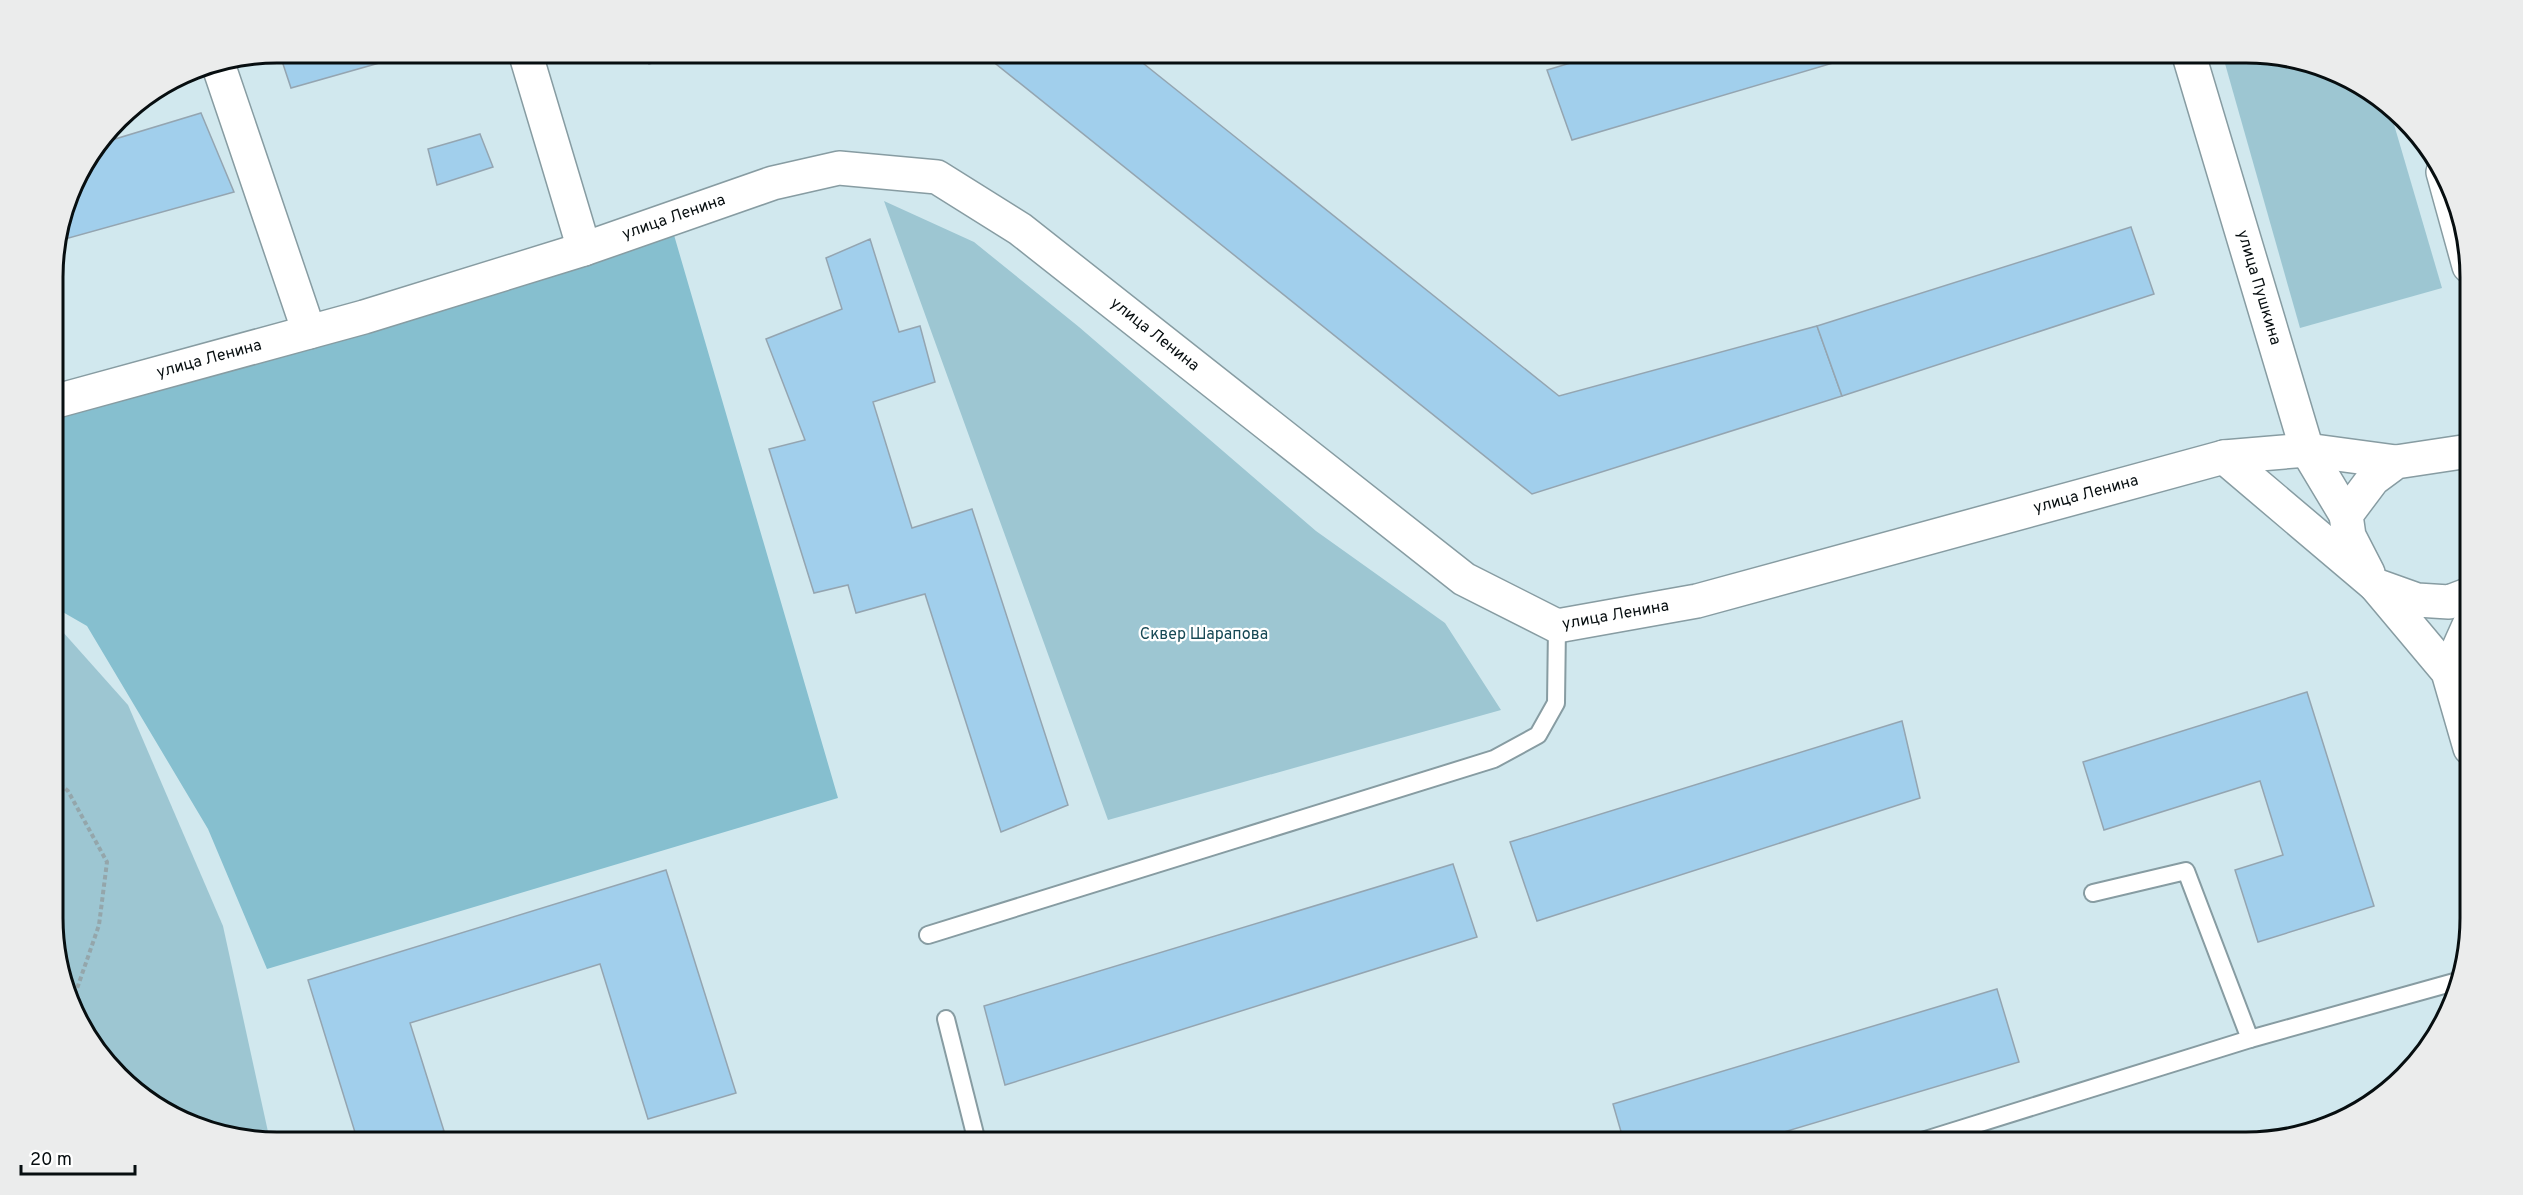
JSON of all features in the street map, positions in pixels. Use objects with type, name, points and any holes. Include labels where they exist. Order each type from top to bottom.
[{"type":"street","points":[[528,63],[584,249]]},
{"type":"street","name":"улица Пушкина","points":[[2191,63],[2307,450],[2346,516],[2349,536],[2375,585]]},
{"type":"street","points":[[220,70],[309,332]]},
{"type":"street","name":"улица Ленина","points":[[63,399],[309,332],[584,249],[773,183],[839,168],[937,177],[1020,229],[1464,579],[1557,626],[1697,601],[2224,457],[2307,450],[2396,462]]},
{"type":"street","points":[[2346,516],[2373,479],[2396,462],[2460,452]]},
{"type":"street","points":[[2224,457],[2375,585],[2448,672],[2460,713]]},
{"type":"street","points":[[2375,585],[2417,600],[2449,602],[2460,598]]},
{"type":"street","points":[[2448,672],[2460,645]]},
{"type":"lane","points":[[928,935],[1494,759],[1538,735],[1556,703],[1557,626]]},
{"type":"lane","points":[[2093,893],[2186,872],[2250,1039]]},
{"type":"lane","points":[[1951,1132],[2250,1039],[2450,983]]},
{"type":"lane","points":[[946,1019],[974,1132]]},
{"type":"path","points":[[63,787],[68,791],[107,862],[99,925],[76,992]]},
{"type":"green space","points":[[2225,63],[2260,63],[2315,74],[2365,99],[2393,122],[2442,288],[2300,328]]},
{"type":"green space","name":"Сквер Шарапова","points":[[884,201],[974,242],[1079,327],[1316,531],[1445,623],[1501,710],[1108,820]]},
{"type":"green space","points":[[63,632],[128,705],[223,926],[268,1132],[235,1128],[208,1121],[158,1096],[116,1059],[99,1037],[79,1000],[70,974],[63,932]]},
{"type":"shaded area","points":[[674,235],[838,798],[267,969],[208,829],[87,626],[63,612],[63,398]]},
{"type":"building","points":[[283,63],[379,63],[291,88]]},
{"type":"building","points":[[995,63],[1143,63],[1559,396],[1817,326],[1842,396],[1532,494]]},
{"type":"building","points":[[1570,63],[1833,63],[1572,140],[1547,70]]},
{"type":"building","points":[[201,113],[234,192],[66,239],[74,208],[85,182],[113,140]]},
{"type":"building","points":[[480,134],[493,167],[437,185],[428,149]]},
{"type":"building","points":[[2131,227],[2154,294],[1842,396],[1817,326]]},
{"type":"building","points":[[870,239],[899,332],[920,326],[935,382],[873,402],[912,528],[972,509],[1068,805],[1001,832],[925,594],[856,613],[848,585],[814,593],[769,449],[805,440],[766,339],[842,309],[826,258]]},
{"type":"building","points":[[2307,692],[2374,906],[2258,942],[2235,870],[2283,855],[2260,781],[2104,830],[2083,762]]},
{"type":"building","points":[[1902,721],[1920,798],[1537,921],[1510,842]]},
{"type":"building","points":[[1453,864],[1477,937],[1005,1085],[984,1006]]},
{"type":"building","points":[[666,870],[736,1093],[648,1119],[600,964],[410,1023],[444,1131],[355,1132],[308,980]]},
{"type":"building","points":[[1997,989],[2019,1062],[1784,1132],[1621,1132],[1613,1104]]}]
